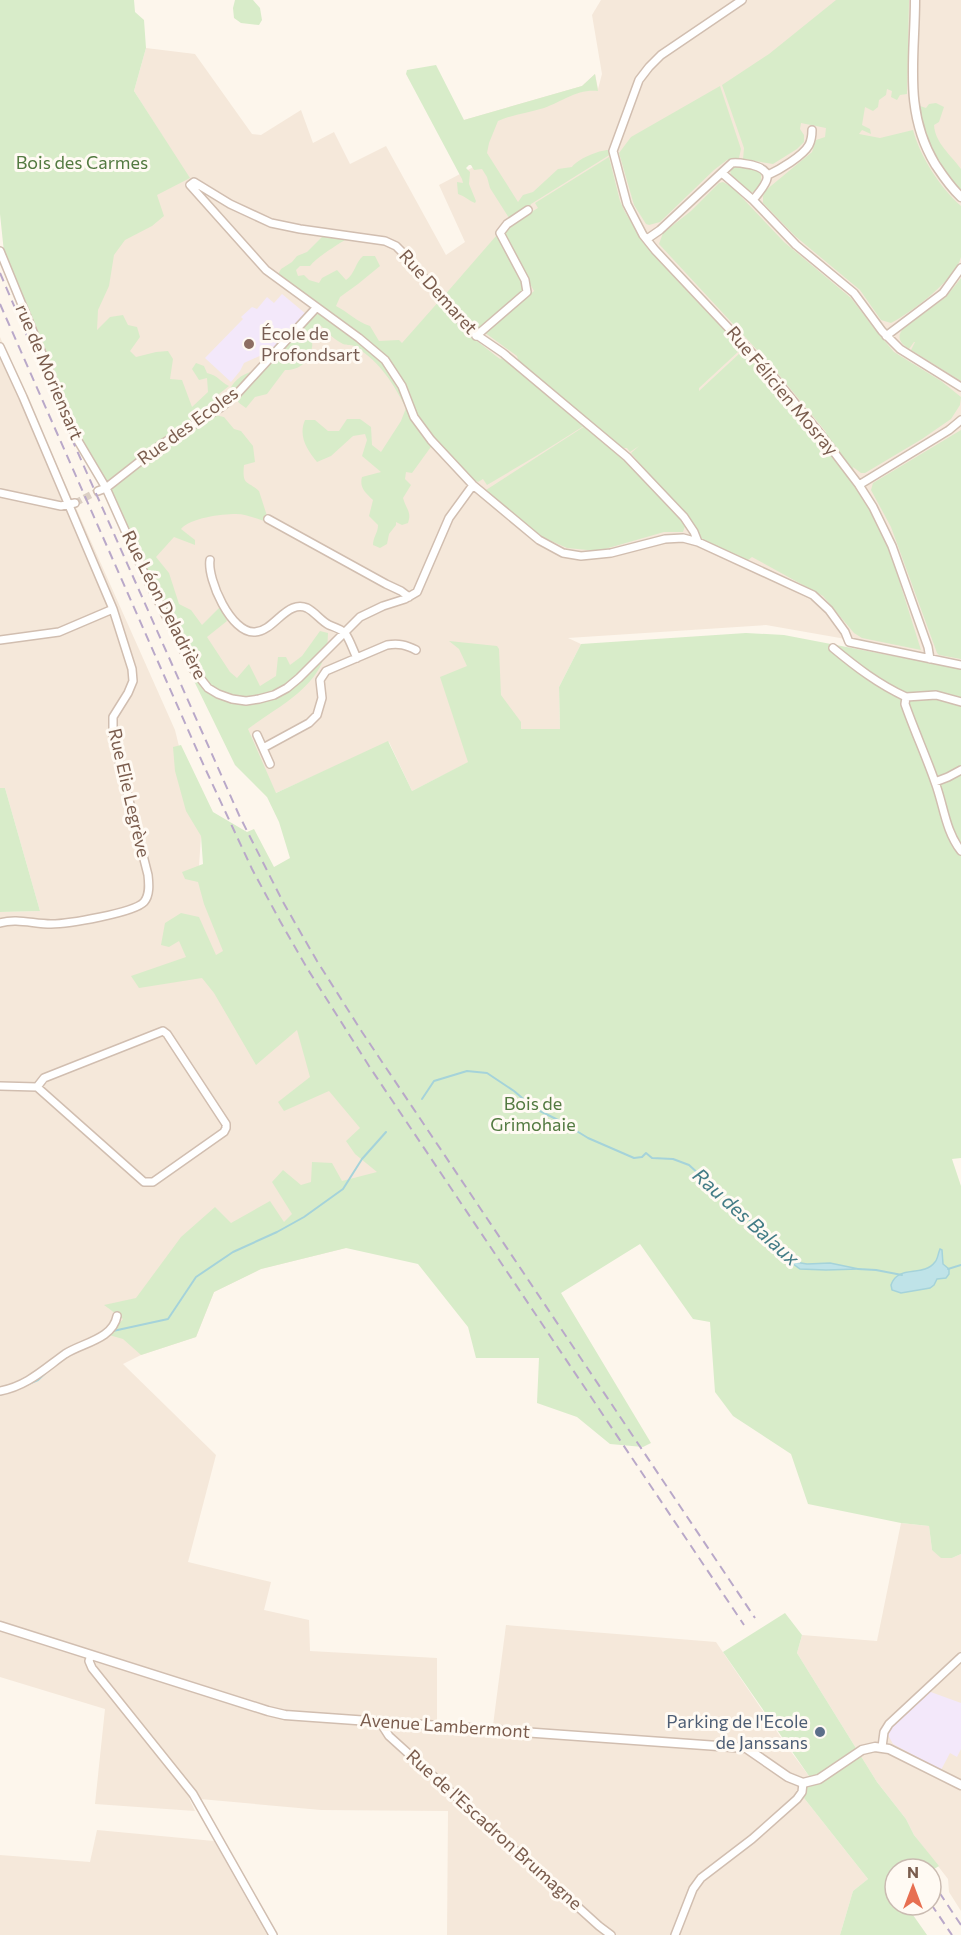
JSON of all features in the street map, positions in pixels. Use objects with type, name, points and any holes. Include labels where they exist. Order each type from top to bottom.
[{"type":"street","name":"Rue Félicien Mosray","points":[[742,0],[661,54],[639,80],[613,154],[627,204],[638,226],[657,252],[768,370],[822,435],[859,485],[873,507],[892,546],[928,647],[930,659]]},
{"type":"street","points":[[915,0],[912,81],[916,118],[931,157],[945,179],[961,197]]},
{"type":"street","points":[[768,175],[805,150],[810,143],[812,130]]},
{"type":"street","points":[[647,239],[730,164],[736,162],[762,168],[768,175]]},
{"type":"street","points":[[722,173],[753,200],[791,241],[854,293],[886,336],[900,349],[961,387]]},
{"type":"street","points":[[753,200],[767,181],[768,175]]},
{"type":"street","name":"Rue Demaret","points":[[316,308],[276,278],[256,259],[190,185],[194,182],[231,204],[272,224],[390,243],[402,252],[468,329],[509,358],[622,452],[662,493],[691,528],[698,542]]},
{"type":"street","points":[[476,336],[527,292],[525,280],[500,233],[507,224],[528,210]]},
{"type":"street","name":"rue de Moriensart","points":[[0,251],[68,421],[106,488]]},
{"type":"street","points":[[886,336],[943,293],[961,268]]},
{"type":"street","points":[[316,308],[385,360],[402,386],[417,420],[431,440],[472,485],[539,540],[556,550],[581,556],[596,555],[665,539],[687,539],[698,542],[813,595],[829,610],[849,642],[961,666]]},
{"type":"street","name":"Rue des Ecoles","points":[[106,488],[162,444],[235,396],[316,308]]},
{"type":"street","name":"Rue Elie Legrève","points":[[0,347],[72,504],[73,515],[113,609],[132,669],[133,681],[113,717],[113,737],[148,875],[148,897],[136,908],[70,923],[16,921],[0,923]]},
{"type":"street","points":[[859,485],[949,430],[961,420]]},
{"type":"street","points":[[268,519],[409,597],[419,589],[453,510],[472,485]]},
{"type":"street","points":[[98,491],[106,488]]},
{"type":"street","name":"Rue Léon Deladrière","points":[[106,488],[145,575],[193,669],[208,688],[218,694],[246,701],[280,691],[299,678],[360,616],[409,597]]},
{"type":"street","points":[[0,493],[61,506],[72,504]]},
{"type":"street","points":[[687,539],[691,528]]},
{"type":"street","points":[[210,560],[210,573],[215,588],[230,615],[243,629],[250,632],[260,631],[291,609],[307,608],[329,625],[344,632],[357,658]]},
{"type":"street","points":[[0,640],[59,632],[113,609]]},
{"type":"street","points":[[263,748],[309,723],[317,715],[322,698],[320,680],[326,671],[387,645],[397,643],[416,650]]},
{"type":"street","points":[[833,648],[868,676],[906,697],[936,695],[961,702]]},
{"type":"street","points":[[906,697],[905,704],[935,782],[951,837],[961,851]]},
{"type":"street","points":[[257,735],[270,764]]},
{"type":"street","points":[[935,782],[961,770]]},
{"type":"street","points":[[0,1086],[37,1087],[144,1182],[153,1182],[224,1132],[226,1128],[226,1124],[163,1031],[44,1078],[37,1087]]},
{"type":"street","points":[[0,1391],[24,1384],[67,1353],[99,1338],[116,1321],[117,1316]]},
{"type":"street","name":"Avenue Lambermont","points":[[0,1626],[285,1715],[746,1748],[789,1777],[803,1783]]},
{"type":"street","points":[[91,1655],[89,1661],[92,1668],[201,1806],[273,1935]]},
{"type":"street","points":[[882,1747],[884,1732],[889,1724],[961,1657]]},
{"type":"street","name":"Rue de l'Escadron Brumagne","points":[[380,1722],[389,1736],[611,1935]]},
{"type":"street","points":[[675,1935],[697,1882],[705,1874],[752,1839],[797,1799],[802,1792],[803,1783],[819,1779],[862,1750],[882,1747],[961,1785]]},
{"type":"shaded area","points":[[601,0],[961,0],[961,662],[766,625],[568,638],[581,644],[559,687],[560,729],[520,729],[441,677],[469,762],[412,791],[389,742],[267,797],[163,596],[37,227],[189,178],[134,91],[146,48],[195,54],[252,134],[261,135],[301,110],[313,143],[334,132],[350,164],[386,146],[446,255],[465,242],[439,185],[485,161],[464,120],[582,86],[595,74],[598,89],[602,74],[592,15]]},
{"type":"shaded area","name":"École de Profondsart","points":[[282,294],[306,314],[273,350],[244,363],[231,382],[205,358],[252,307],[257,309],[267,297],[274,303]]},
{"type":"shaded area","points":[[0,337],[175,730],[201,836],[198,881],[405,1180],[346,1248],[261,1269],[214,1292],[196,1337],[141,1355],[123,1364],[216,1455],[188,1562],[271,1582],[264,1610],[309,1620],[310,1651],[437,1658],[437,1729],[492,1733],[506,1625],[716,1642],[809,1776],[804,1798],[868,1879],[853,1891],[840,1935],[447,1935],[448,1811],[321,1810],[189,1798],[195,1811],[95,1804],[105,1709],[0,1677],[0,912],[40,911],[5,788],[0,788]]},
{"type":"shaded area","points":[[901,1523],[929,1526],[932,1550],[952,1558],[961,1554],[961,1911],[949,1892],[948,1879],[943,1873],[943,1857],[931,1857],[914,1835],[906,1819],[877,1782],[797,1653],[802,1635],[877,1641]]},
{"type":"shaded area","points":[[928,1691],[961,1703],[961,1749],[957,1757],[950,1753],[941,1770],[893,1744],[888,1735],[891,1727]]},
{"type":"shaded area","points":[[97,1830],[214,1841],[267,1935],[0,1935],[0,1855],[90,1862]]},
{"type":"green space","name":"Bois de Grimohaie","points":[[0,0],[134,0],[135,12],[144,20],[146,48],[134,91],[190,178],[157,195],[164,216],[152,226],[125,240],[114,255],[109,286],[98,310],[97,330],[110,317],[123,315],[128,325],[137,327],[140,337],[130,351],[136,357],[168,351],[173,359],[170,379],[182,380],[192,407],[208,392],[207,378],[199,380],[192,369],[196,363],[204,366],[207,373],[229,386],[219,394],[210,414],[224,417],[234,429],[241,431],[253,446],[255,462],[244,465],[244,476],[246,482],[259,491],[268,519],[264,521],[236,514],[198,519],[181,529],[195,540],[195,545],[174,537],[156,557],[169,573],[179,604],[191,610],[202,625],[220,607],[227,621],[207,637],[230,672],[237,678],[249,664],[260,686],[276,676],[278,657],[286,657],[290,665],[302,656],[320,631],[328,633],[321,666],[312,679],[289,700],[248,729],[276,793],[388,741],[412,791],[468,762],[440,677],[467,666],[459,649],[449,641],[497,646],[501,695],[521,722],[521,729],[560,729],[559,687],[581,644],[746,633],[784,635],[961,669],[961,1158],[952,1159],[961,1186],[961,1554],[952,1558],[941,1558],[932,1550],[929,1526],[901,1523],[808,1504],[791,1454],[733,1416],[715,1392],[710,1322],[693,1319],[640,1244],[561,1293],[651,1443],[643,1447],[610,1444],[577,1417],[537,1403],[539,1358],[476,1358],[468,1327],[418,1264],[346,1248],[261,1269],[214,1292],[196,1337],[141,1355],[123,1339],[109,1335],[123,1319],[104,1305],[136,1298],[181,1237],[215,1207],[231,1223],[270,1201],[284,1222],[292,1214],[272,1182],[283,1170],[301,1185],[311,1182],[312,1162],[332,1163],[342,1181],[377,1172],[355,1154],[346,1141],[360,1128],[329,1091],[284,1111],[278,1102],[310,1077],[297,1030],[256,1065],[214,993],[202,978],[139,988],[131,976],[186,957],[179,941],[169,947],[161,945],[165,923],[181,913],[199,917],[216,955],[223,951],[204,904],[198,882],[185,879],[182,872],[203,864],[201,836],[186,811],[175,771],[173,747],[181,745],[213,812],[247,832],[254,829],[274,867],[290,858],[279,822],[267,797],[235,765],[176,644],[75,430],[5,262],[0,214]]},
{"type":"green space","points":[[235,0],[253,0],[260,8],[262,20],[259,25],[241,23],[234,18]]},
{"type":"green space","points":[[836,0],[909,0],[907,94],[900,95],[897,100],[891,97],[892,91],[887,89],[886,95],[879,100],[878,107],[873,111],[865,107],[862,125],[870,129],[871,134],[862,130],[859,134],[880,138],[913,130],[932,171],[945,190],[961,206],[961,257],[957,266],[932,294],[891,323],[881,320],[860,290],[795,236],[763,203],[766,190],[812,152],[816,140],[825,137],[826,128],[801,123],[800,129],[804,135],[804,142],[773,164],[743,159],[744,148],[722,85],[769,54]]},
{"type":"green space","points":[[436,65],[464,120],[582,86],[595,74],[598,91],[583,92],[544,108],[498,121],[487,153],[518,202],[523,195],[533,192],[558,169],[572,167],[589,155],[601,151],[610,150],[611,154],[531,204],[528,210],[511,221],[490,188],[482,169],[474,170],[469,165],[466,168],[470,172],[469,184],[476,201],[473,202],[458,194],[457,182],[463,183],[462,179],[406,74],[407,70]]},
{"type":"green space","points":[[720,86],[741,149],[739,158],[727,160],[714,170],[660,222],[646,224],[634,205],[619,153],[631,137]]},
{"type":"green space","points":[[936,103],[944,107],[939,122],[934,125],[937,138],[961,169],[961,190],[940,165],[925,131],[920,106],[926,108],[929,104]]},
{"type":"green space","points":[[609,157],[620,201],[644,244],[731,337],[730,340],[739,351],[699,388],[699,391],[741,352],[761,368],[817,435],[826,432],[770,364],[659,244],[663,233],[691,211],[719,183],[723,182],[732,187],[784,242],[851,298],[894,352],[941,381],[961,397],[960,405],[951,419],[922,439],[865,473],[853,467],[860,483],[880,512],[877,519],[895,557],[893,561],[921,650],[862,638],[854,633],[823,596],[752,557],[747,561],[703,540],[688,517],[631,453],[639,446],[630,452],[617,443],[612,444],[587,424],[487,485],[483,479],[478,482],[471,478],[433,437],[433,444],[412,473],[406,472],[405,479],[411,485],[403,498],[409,513],[408,523],[402,525],[396,522],[389,534],[387,544],[380,548],[373,545],[378,525],[369,516],[373,500],[364,490],[361,481],[362,477],[381,472],[362,456],[367,440],[365,434],[353,436],[331,456],[317,462],[303,437],[303,426],[305,420],[315,420],[328,431],[339,431],[347,419],[360,419],[371,427],[372,445],[381,452],[401,421],[406,408],[391,382],[373,360],[356,347],[343,344],[321,326],[312,338],[311,352],[306,361],[295,369],[285,370],[267,394],[255,397],[246,408],[235,396],[227,396],[237,379],[255,371],[315,308],[276,278],[281,269],[297,256],[307,252],[327,232],[351,236],[323,254],[310,266],[300,266],[296,270],[298,276],[304,275],[309,280],[319,283],[322,278],[337,270],[346,280],[363,256],[375,256],[380,266],[340,297],[336,306],[370,326],[379,341],[399,340],[402,343],[440,300],[452,318],[467,332],[500,359],[503,358],[515,365],[562,409],[565,406],[519,363],[517,356],[484,332],[534,291],[505,237],[507,229],[514,222],[538,208],[535,203]]},
{"type":"green space","points":[[735,165],[756,169],[761,173],[761,184],[755,191],[747,192],[731,176],[730,170]]},
{"type":"green space","points":[[496,236],[523,282],[523,292],[477,330],[443,297]]},
{"type":"green space","points":[[961,278],[961,381],[911,350],[915,342],[909,349],[902,343],[900,334],[904,328],[946,297]]},
{"type":"green space","points":[[585,426],[622,457],[671,507],[685,526],[683,532],[664,532],[598,551],[567,548],[542,537],[486,490]]},
{"type":"green space","points":[[961,430],[961,659],[937,653],[891,527],[871,490],[873,483]]},
{"type":"green space","points":[[0,788],[5,788],[40,911],[0,912]]},
{"type":"green space","points":[[785,1613],[802,1635],[797,1653],[877,1782],[932,1857],[883,1857],[883,1917],[914,1917],[927,1935],[840,1935],[853,1891],[868,1879],[804,1798],[809,1776],[723,1652]]},
{"type":"water","points":[[940,1249],[943,1264],[949,1269],[946,1278],[937,1279],[930,1288],[901,1293],[892,1290],[891,1285],[899,1275],[930,1267],[936,1261]]},
{"type":"water","points":[[789,1261],[807,1264],[830,1263],[859,1269],[800,1269]]},
{"type":"waterway","name":"Rau des Balaux","points":[[422,1099],[434,1081],[467,1071],[487,1073],[534,1108],[588,1138],[634,1158],[642,1157],[646,1153],[652,1158],[673,1159],[689,1165],[769,1238],[791,1262]]},
{"type":"waterway","points":[[113,1331],[168,1319],[196,1277],[233,1252],[304,1217],[343,1189],[362,1159],[386,1132]]},
{"type":"waterway","name":"Rau des Balaux","points":[[948,1269],[961,1265]]},
{"type":"waterway","name":"Rau des Balaux","points":[[858,1269],[902,1275]]},
{"type":"waterway","points":[[12,1391],[38,1380],[50,1369]]},
{"type":"tunnel","points":[[75,503],[98,491]]},
{"type":"railway","points":[[0,273],[239,815],[283,902],[362,1032],[755,1618]]},
{"type":"railway","points":[[0,304],[204,766],[252,869],[280,921],[369,1066],[744,1625]]},
{"type":"railway","points":[[943,1898],[961,1925]]},
{"type":"railway","points":[[940,1917],[952,1935]]},
{"type":"place","name":"École de Profondsart","points":[[249,344]]},
{"type":"place","name":"Parking de l'Ecole de Janssans","points":[[820,1732]]},
{"type":"park label","name":"Bois des Carmes","points":[[82,163]]}]
